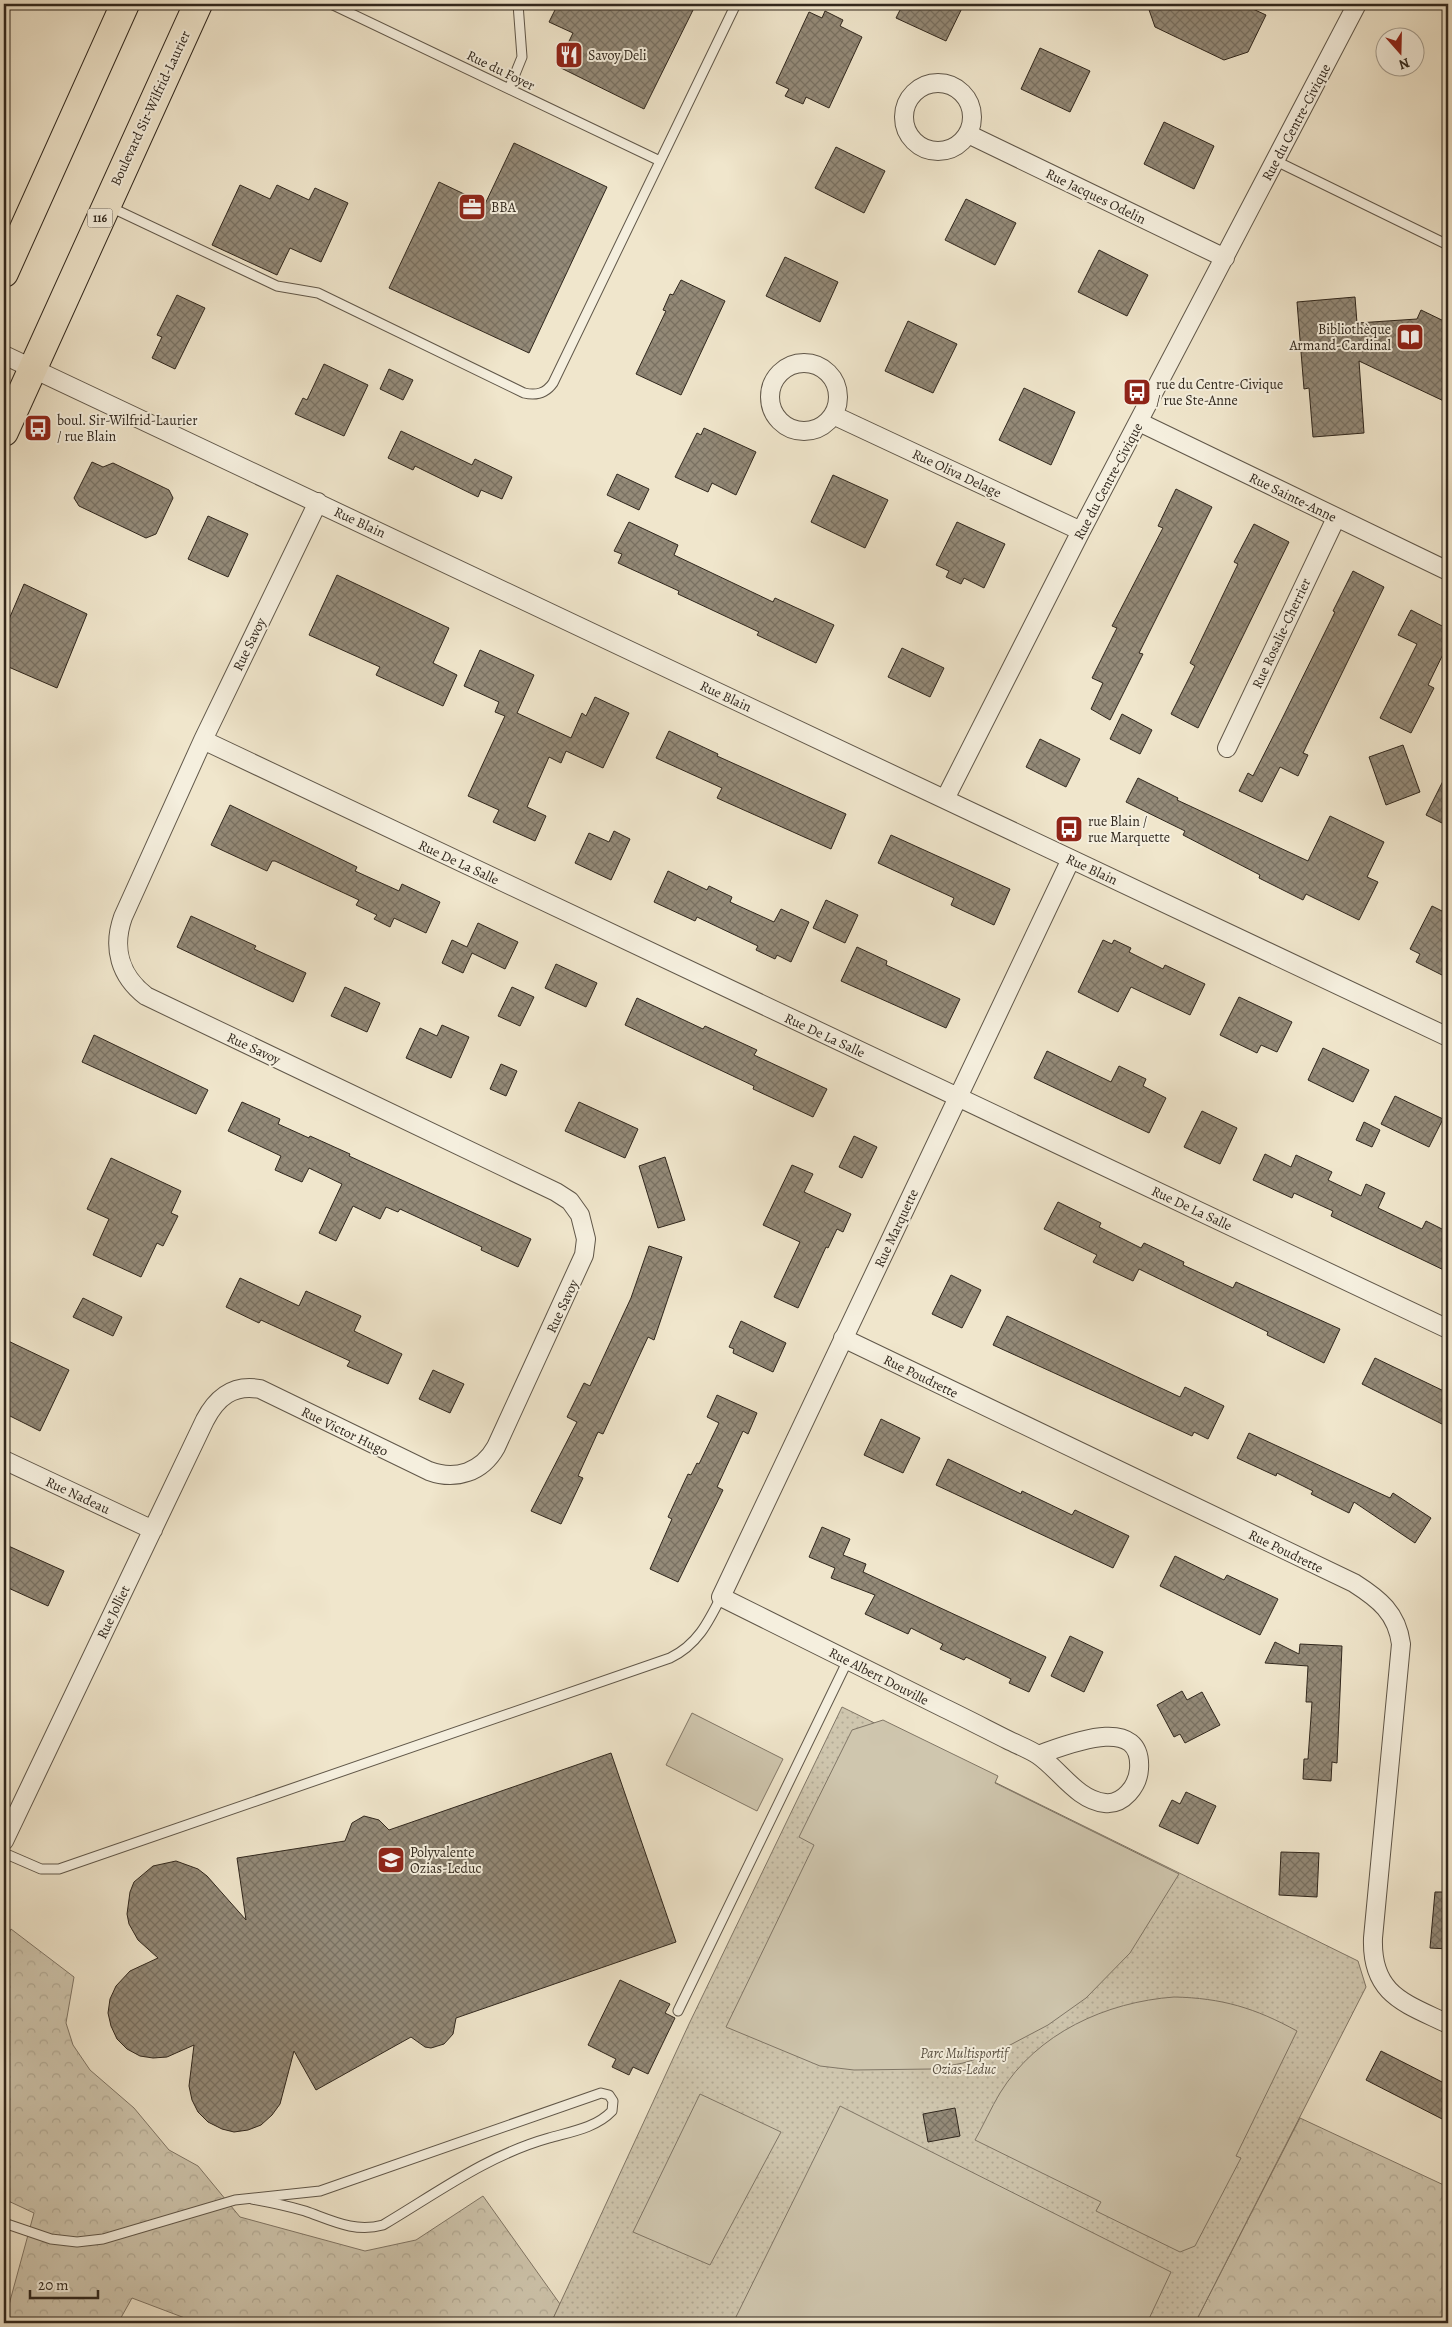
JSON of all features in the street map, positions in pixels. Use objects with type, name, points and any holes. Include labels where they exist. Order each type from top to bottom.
[{"type":"main road","points":[[4,273],[125,4]]},
{"type":"main road","name":"Boulevard Sir-Wilfrid-Laurier","points":[[4,432],[198,4]]},
{"type":"street","name":"Rue du Centre-Civique","points":[[944,799],[1081,531],[1357,4]]},
{"type":"street","name":"Rue Jacques Odelin","points":[[968,134],[1225,258]]},
{"type":"street","name":"Rue Blain","points":[[4,355],[1448,1037]]},
{"type":"street","name":"Rue Oliva Delage","points":[[833,415],[1081,531]]},
{"type":"street","name":"Rue Sainte-Anne","points":[[1139,422],[1448,571]]},
{"type":"street","name":"Rue Savoy","points":[[318,502],[203,740],[120,926],[118,943],[120,961],[133,984],[146,996],[556,1192],[570,1201],[583,1222],[586,1238],[581,1263],[496,1446],[481,1465],[460,1475]]},
{"type":"street","name":"Rue Rosalie-Cherrier","points":[[1227,748],[1336,518]]},
{"type":"street","name":"Rue De La Salle","points":[[203,740],[1448,1329]]},
{"type":"street","name":"Rue Marquette","points":[[721,1597],[1071,859]]},
{"type":"street","name":"Rue Poudrette","points":[[843,1338],[1354,1583],[1385,1606],[1395,1620],[1401,1644],[1373,1938],[1374,1961],[1379,1977],[1394,1995],[1448,2024]]},
{"type":"street","name":"Rue Victor Hugo","points":[[231,1391],[245,1387],[260,1389],[429,1471],[444,1476],[460,1475]]},
{"type":"street","name":"Rue Jolliet","points":[[4,1841],[209,1413],[219,1399],[231,1391]]},
{"type":"street","name":"Rue Nadeau","points":[[4,1460],[153,1530]]},
{"type":"street","name":"Rue Albert Douville","points":[[721,1597],[1038,1755],[1083,1794],[1096,1801],[1107,1803],[1119,1800],[1127,1795],[1137,1780],[1138,1759],[1130,1744],[1123,1739],[1103,1736],[1090,1738],[1038,1755]]},
{"type":"lane","name":"Rue du Foyer","points":[[331,4],[660,161]]},
{"type":"lane","points":[[509,89],[522,57],[518,4]]},
{"type":"lane","points":[[106,205],[278,286],[318,293],[524,393],[534,395],[548,390],[553,382],[736,4]]},
{"type":"lane","points":[[1276,161],[1448,245]]},
{"type":"lane","points":[[4,1853],[41,1869],[59,1869],[670,1658],[687,1648],[701,1633],[721,1597]]},
{"type":"lane","points":[[678,2011],[848,1660]]},
{"type":"lane","points":[[4,2223],[51,2239],[90,2241],[124,2234],[235,2200],[320,2191],[601,2093],[609,2095],[613,2101],[612,2111],[595,2123],[532,2142],[479,2166],[383,2225],[353,2228],[303,2211],[252,2199]]},
{"type":"green space","name":"Parc Multisportif Ozias-Leduc","points":[[842,1707],[1358,1961],[1366,1987],[1195,2323],[551,2323],[689,2024]]},
{"type":"green space","points":[[692,1713],[783,1759],[757,1811],[666,1765]]},
{"type":"green space","points":[[883,1720],[998,1776],[995,1783],[1179,1874],[1130,1953],[1086,1998],[1048,2025],[993,2054],[963,2063],[932,2069],[854,2070],[820,2066],[726,2027],[814,1845],[799,1837],[852,1730]]},
{"type":"green space","points":[[11,1929],[74,1977],[66,2023],[73,2045],[90,2070],[134,2108],[169,2150],[198,2166],[240,2217],[365,2251],[416,2240],[483,2196],[560,2304],[551,2323],[198,2323],[132,2298],[118,2323],[4,2323],[34,2213],[4,2199],[4,1944]]},
{"type":"green space","points":[[1174,1997],[1223,2002],[1238,2006],[1267,2016],[1297,2031],[1236,2156],[1241,2158],[1195,2246],[1180,2252],[1096,2211],[1101,2202],[975,2140],[1000,2093],[1015,2072],[1033,2053],[1053,2038],[1075,2024],[1099,2014],[1149,2000]]},
{"type":"green space","points":[[700,2094],[781,2132],[710,2265],[633,2232]]},
{"type":"green space","points":[[840,2106],[1171,2272],[1147,2323],[733,2323]]},
{"type":"green space","points":[[1300,2118],[1448,2187],[1448,2323],[1195,2323]]},
{"type":"building","points":[[558,4],[696,4],[644,109],[557,66],[573,33],[549,22]]},
{"type":"building","points":[[903,4],[964,4],[946,41],[896,18]]},
{"type":"building","points":[[1147,4],[1242,4],[1266,15],[1248,52],[1224,60],[1155,27]]},
{"type":"building","points":[[825,11],[843,20],[840,26],[862,37],[829,108],[806,97],[803,104],[785,96],[789,89],[776,83],[809,12],[822,18]]},
{"type":"building","points":[[1040,48],[1090,71],[1070,112],[1021,89]]},
{"type":"building","points":[[1164,122],[1214,146],[1194,189],[1144,164]]},
{"type":"building","points":[[514,143],[607,187],[529,353],[389,288],[439,182],[485,204]]},
{"type":"building","points":[[836,147],[885,171],[864,213],[815,188]]},
{"type":"building","points":[[240,185],[270,199],[277,185],[309,200],[315,188],[348,203],[321,262],[290,248],[277,275],[212,245]]},
{"type":"building","points":[[966,199],[1016,223],[995,265],[945,240]]},
{"type":"building","points":[[1099,250],[1148,275],[1127,316],[1078,292]]},
{"type":"building","points":[[785,257],[838,282],[820,322],[766,296]]},
{"type":"building","points":[[681,280],[725,301],[681,395],[636,374],[666,311],[663,310],[670,294],[673,295]]},
{"type":"building","points":[[177,295],[205,308],[175,369],[152,358],[162,337],[157,335]]},
{"type":"building","points":[[1355,297],[1357,323],[1417,319],[1421,310],[1448,323],[1448,403],[1359,361],[1364,433],[1313,437],[1309,388],[1304,389],[1297,302]]},
{"type":"building","points":[[908,321],[957,344],[933,393],[885,371]]},
{"type":"building","points":[[324,364],[368,385],[344,436],[295,414],[303,398],[307,400]]},
{"type":"building","points":[[389,369],[413,380],[403,400],[380,389]]},
{"type":"building","points":[[1024,388],[1075,412],[1051,465],[999,440]]},
{"type":"building","points":[[704,428],[756,452],[736,495],[712,483],[708,492],[675,477],[697,433],[701,435]]},
{"type":"building","points":[[401,431],[472,465],[475,459],[512,477],[502,499],[481,490],[478,497],[415,466],[413,470],[388,458]]},
{"type":"building","points":[[92,462],[103,467],[113,463],[169,490],[173,498],[156,534],[146,538],[79,506],[74,498]]},
{"type":"building","points":[[617,474],[649,489],[639,510],[607,495]]},
{"type":"building","points":[[833,475],[888,500],[865,548],[811,522]]},
{"type":"building","points":[[1176,489],[1212,507],[1139,653],[1143,654],[1110,720],[1091,709],[1103,683],[1092,678],[1117,628],[1112,626],[1163,528],[1158,526]]},
{"type":"building","points":[[208,516],[248,534],[228,577],[188,559]]},
{"type":"building","points":[[629,522],[678,545],[674,555],[773,602],[775,598],[834,625],[816,663],[757,635],[759,632],[678,594],[679,591],[618,563],[622,554],[614,551]]},
{"type":"building","points":[[957,522],[1005,544],[984,588],[964,578],[961,584],[946,577],[949,571],[936,565]]},
{"type":"building","points":[[1254,524],[1289,542],[1198,728],[1171,714],[1195,666],[1190,663],[1238,564],[1234,562]]},
{"type":"building","points":[[1353,571],[1384,587],[1303,753],[1308,755],[1298,776],[1280,767],[1262,802],[1239,791],[1248,773],[1253,776],[1335,612],[1333,611]]},
{"type":"building","points":[[337,575],[449,628],[433,663],[457,675],[443,706],[376,675],[380,667],[309,635]]},
{"type":"building","points":[[24,584],[87,614],[57,688],[4,665],[4,631]]},
{"type":"building","points":[[1411,610],[1448,629],[1448,644],[1428,685],[1434,688],[1411,733],[1380,718],[1417,644],[1398,635]]},
{"type":"building","points":[[902,648],[944,668],[930,697],[888,677]]},
{"type":"building","points":[[480,650],[534,675],[517,713],[571,738],[582,713],[586,716],[595,697],[629,713],[603,768],[566,751],[561,763],[549,757],[527,807],[546,816],[535,841],[493,822],[499,810],[468,796],[505,716],[495,712],[499,702],[464,686]]},
{"type":"building","points":[[1122,714],[1152,730],[1140,754],[1110,739]]},
{"type":"building","points":[[669,731],[718,754],[717,756],[846,814],[831,849],[717,798],[722,788],[656,758]]},
{"type":"building","points":[[1040,739],[1080,759],[1066,787],[1026,767]]},
{"type":"building","points":[[1403,745],[1420,792],[1386,805],[1369,757]]},
{"type":"building","points":[[1448,771],[1448,826],[1426,815]]},
{"type":"building","points":[[1138,778],[1178,798],[1177,800],[1308,861],[1330,816],[1384,842],[1367,877],[1378,882],[1359,920],[1306,894],[1303,900],[1259,878],[1260,875],[1183,835],[1185,831],[1126,802]]},
{"type":"building","points":[[230,805],[357,867],[355,871],[399,891],[402,884],[440,902],[426,933],[394,918],[390,927],[374,919],[377,915],[356,905],[359,900],[275,861],[272,861],[267,871],[211,845]]},
{"type":"building","points":[[614,831],[630,839],[611,880],[575,863],[589,833],[609,842]]},
{"type":"building","points":[[891,835],[1010,889],[994,925],[951,905],[954,898],[878,863]]},
{"type":"building","points":[[668,871],[707,890],[709,886],[732,897],[730,902],[774,922],[781,909],[809,922],[791,962],[777,955],[775,959],[756,950],[758,946],[697,917],[695,921],[654,902]]},
{"type":"building","points":[[826,900],[858,915],[845,943],[813,928]]},
{"type":"building","points":[[1432,906],[1448,914],[1448,978],[1416,962],[1420,954],[1410,949]]},
{"type":"building","points":[[191,916],[256,946],[254,949],[306,973],[293,1002],[177,947]]},
{"type":"building","points":[[478,923],[518,942],[505,969],[472,953],[463,973],[442,963],[452,940],[467,947]]},
{"type":"building","points":[[1103,940],[1112,944],[1114,940],[1131,948],[1129,952],[1163,969],[1165,965],[1205,984],[1190,1015],[1131,987],[1118,1012],[1078,992]]},
{"type":"building","points":[[857,947],[887,961],[886,965],[960,999],[946,1028],[841,981]]},
{"type":"building","points":[[556,964],[597,983],[586,1007],[545,988]]},
{"type":"building","points":[[345,987],[380,1003],[367,1032],[331,1016]]},
{"type":"building","points":[[512,987],[534,997],[520,1026],[498,1016]]},
{"type":"building","points":[[1239,997],[1292,1022],[1277,1052],[1261,1045],[1257,1053],[1220,1035]]},
{"type":"building","points":[[637,998],[703,1029],[705,1026],[757,1050],[754,1055],[827,1089],[813,1117],[753,1089],[754,1086],[625,1025]]},
{"type":"building","points":[[442,1025],[469,1037],[451,1078],[406,1058],[420,1028],[437,1036]]},
{"type":"building","points":[[94,1035],[208,1090],[196,1114],[82,1062]]},
{"type":"building","points":[[1323,1048],[1369,1070],[1353,1102],[1308,1080]]},
{"type":"building","points":[[1047,1051],[1111,1082],[1119,1066],[1146,1079],[1143,1086],[1166,1098],[1149,1133],[1034,1078]]},
{"type":"building","points":[[501,1064],[517,1071],[506,1096],[490,1089]]},
{"type":"building","points":[[1395,1096],[1443,1119],[1429,1147],[1381,1124]]},
{"type":"building","points":[[242,1102],[280,1119],[278,1124],[350,1154],[349,1156],[531,1239],[518,1267],[481,1250],[482,1247],[400,1209],[398,1212],[386,1207],[380,1219],[353,1206],[336,1241],[319,1233],[342,1184],[309,1168],[302,1182],[275,1170],[281,1156],[228,1131]]},
{"type":"building","points":[[579,1102],[638,1129],[625,1158],[565,1131]]},
{"type":"building","points":[[1202,1111],[1237,1128],[1220,1164],[1184,1147]]},
{"type":"building","points":[[1364,1122],[1380,1130],[1372,1147],[1356,1140]]},
{"type":"building","points":[[854,1136],[877,1147],[862,1178],[839,1167]]},
{"type":"building","points":[[1265,1154],[1291,1167],[1296,1155],[1332,1172],[1328,1180],[1361,1196],[1366,1184],[1385,1193],[1378,1208],[1422,1229],[1426,1221],[1448,1232],[1448,1272],[1331,1216],[1333,1211],[1294,1193],[1292,1198],[1253,1180]]},
{"type":"building","points":[[665,1157],[685,1220],[658,1228],[639,1166]]},
{"type":"building","points":[[111,1158],[181,1191],[171,1213],[178,1216],[163,1246],[157,1243],[141,1277],[93,1255],[109,1219],[87,1209]]},
{"type":"building","points":[[792,1165],[813,1174],[804,1192],[851,1214],[843,1232],[837,1229],[828,1248],[826,1247],[798,1308],[774,1297],[800,1242],[763,1225]]},
{"type":"building","points":[[1058,1202],[1101,1223],[1099,1227],[1141,1248],[1144,1243],[1184,1262],[1183,1265],[1233,1288],[1236,1282],[1340,1329],[1324,1363],[1267,1335],[1268,1332],[1139,1269],[1133,1281],[1093,1262],[1097,1255],[1044,1229]]},
{"type":"building","points":[[649,1246],[682,1257],[654,1340],[648,1337],[603,1434],[598,1432],[578,1476],[583,1478],[561,1524],[531,1511],[577,1422],[567,1417],[584,1383],[590,1386],[631,1298]]},
{"type":"building","points":[[951,1275],[981,1290],[962,1328],[932,1314]]},
{"type":"building","points":[[240,1278],[299,1306],[306,1291],[361,1316],[354,1331],[402,1354],[388,1384],[347,1366],[350,1361],[261,1320],[259,1323],[226,1307]]},
{"type":"building","points":[[83,1298],[122,1317],[113,1336],[73,1317]]},
{"type":"building","points":[[1007,1316],[1180,1397],[1185,1387],[1224,1406],[1208,1439],[1194,1432],[1192,1436],[993,1345]]},
{"type":"building","points":[[741,1321],[786,1343],[773,1372],[733,1353],[734,1349],[729,1347]]},
{"type":"building","points":[[4,1339],[69,1370],[40,1431],[4,1413]]},
{"type":"building","points":[[1375,1358],[1448,1393],[1448,1427],[1362,1384]]},
{"type":"building","points":[[433,1370],[464,1384],[450,1413],[419,1399]]},
{"type":"building","points":[[717,1395],[757,1413],[748,1434],[743,1431],[717,1487],[723,1490],[678,1582],[650,1569],[672,1519],[668,1517],[688,1474],[691,1475],[697,1463],[699,1464],[719,1423],[707,1417]]},
{"type":"building","points":[[881,1419],[920,1438],[903,1473],[864,1455]]},
{"type":"building","points":[[1249,1433],[1390,1498],[1393,1493],[1431,1518],[1415,1543],[1354,1502],[1349,1513],[1311,1494],[1313,1491],[1277,1473],[1276,1476],[1237,1458]]},
{"type":"building","points":[[948,1459],[1021,1494],[1022,1491],[1072,1515],[1075,1510],[1129,1536],[1113,1568],[936,1485]]},
{"type":"building","points":[[822,1527],[850,1539],[843,1555],[866,1564],[863,1572],[1046,1657],[1029,1692],[1009,1683],[1011,1679],[966,1657],[964,1660],[940,1649],[943,1644],[911,1628],[908,1634],[865,1614],[875,1595],[831,1578],[835,1568],[809,1557]]},
{"type":"building","points":[[4,1544],[64,1571],[48,1606],[4,1586]]},
{"type":"building","points":[[1175,1556],[1224,1580],[1227,1575],[1278,1599],[1260,1635],[1160,1586]]},
{"type":"building","points":[[1070,1636],[1103,1652],[1084,1692],[1051,1676]]},
{"type":"building","points":[[1275,1642],[1299,1654],[1300,1644],[1342,1646],[1337,1763],[1332,1762],[1331,1781],[1303,1779],[1304,1759],[1308,1759],[1312,1702],[1306,1702],[1308,1666],[1265,1663]]},
{"type":"building","points":[[1182,1691],[1187,1700],[1202,1692],[1220,1725],[1185,1743],[1180,1734],[1174,1737],[1157,1705]]},
{"type":"building","points":[[611,1753],[676,1942],[456,2018],[453,2034],[444,2044],[431,2048],[425,2047],[411,2037],[316,2090],[294,2051],[280,2104],[261,2125],[248,2130],[234,2132],[222,2129],[208,2122],[198,2112],[192,2100],[189,2086],[194,2045],[167,2057],[153,2058],[140,2056],[127,2049],[117,2039],[108,2013],[110,1999],[116,1986],[130,1971],[158,1958],[138,1940],[129,1924],[127,1914],[130,1892],[134,1882],[153,1866],[176,1861],[198,1869],[207,1876],[246,1920],[237,1858],[345,1841],[352,1823],[364,1816],[379,1820],[389,1830]]},
{"type":"building","points":[[1186,1792],[1216,1806],[1198,1844],[1159,1826],[1172,1800],[1180,1804]]},
{"type":"building","points":[[1281,1852],[1319,1853],[1317,1897],[1279,1895]]},
{"type":"building","points":[[1435,1892],[1448,1892],[1448,1949],[1430,1948]]},
{"type":"building","points":[[620,1980],[670,2004],[665,2013],[675,2018],[648,2074],[633,2067],[629,2075],[612,2067],[616,2059],[588,2045]]},
{"type":"building","points":[[1381,2051],[1448,2085],[1448,2122],[1366,2080]]},
{"type":"building","points":[[955,2108],[960,2136],[928,2142],[923,2114]]},
{"type":"place","name":"Savoy Deli","points":[[569,55]]},
{"type":"place","name":"BBA","points":[[472,207]]},
{"type":"place","name":"Bibliothèque Armand-Cardinal","points":[[1410,337]]},
{"type":"place","name":"rue du Centre-Civique / rue Ste-Anne","points":[[1137,392]]},
{"type":"place","name":"boul. Sir-Wilfrid-Laurier / rue Blain","points":[[38,428]]},
{"type":"place","name":"rue Blain / rue Marquette","points":[[1069,829]]},
{"type":"place","name":"Polyvalente Ozias-Leduc","points":[[391,1860]]}]
